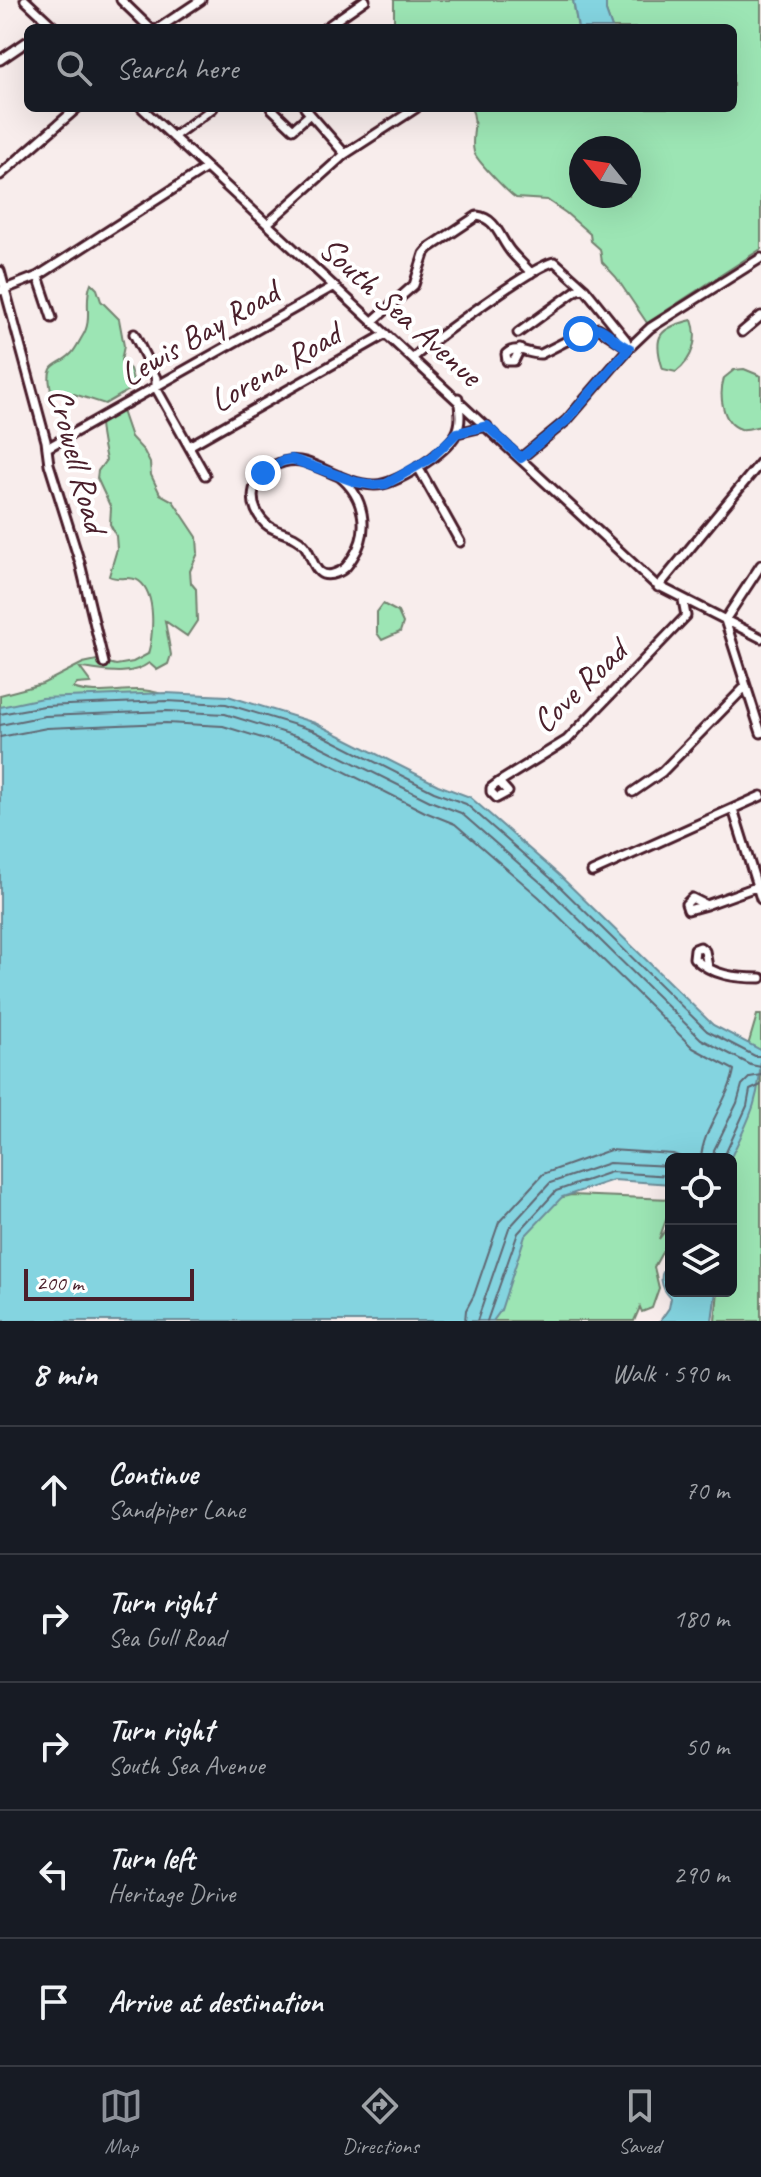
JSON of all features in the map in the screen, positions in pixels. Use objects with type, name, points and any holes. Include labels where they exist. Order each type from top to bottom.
[{"type":"street","points":[[25,0],[48,24]]},
{"type":"street","points":[[121,0],[146,24]]},
{"type":"street","points":[[165,24],[201,0]]},
{"type":"street","points":[[331,24],[365,0]]},
{"type":"street","points":[[0,60],[24,44]]},
{"type":"street","points":[[0,175],[72,112]]},
{"type":"street","name":"South Sea Avenue","points":[[146,112],[458,398],[658,587],[761,638]]},
{"type":"street","points":[[173,137],[207,112]]},
{"type":"street","points":[[277,112],[293,129],[307,112]]},
{"type":"street","points":[[309,112],[345,154]]},
{"type":"street","points":[[267,224],[345,154],[410,112]]},
{"type":"street","points":[[3,290],[38,276],[206,168]]},
{"type":"street","points":[[373,321],[414,285],[429,248],[477,216],[485,217],[495,226],[510,251],[531,273]]},
{"type":"street","points":[[521,458],[567,420],[629,348],[662,320],[761,258]]},
{"type":"street","points":[[413,358],[440,336],[550,262],[555,262],[585,289],[629,348]]},
{"type":"street","name":"Crowell Road","points":[[0,271],[49,464],[80,563],[104,663]]},
{"type":"street","points":[[38,276],[52,318]]},
{"type":"street","name":"Lewis Bay Road","points":[[47,448],[334,286]]},
{"type":"street","points":[[518,333],[577,290],[585,289]]},
{"type":"street","points":[[742,332],[761,316]]},
{"type":"street","points":[[520,349],[541,354],[593,328],[603,329],[623,347],[629,348]]},
{"type":"street","points":[[134,334],[156,378],[156,388],[205,475]]},
{"type":"street","name":"Lorena Road","points":[[189,446],[386,334]]},
{"type":"street","points":[[339,476],[358,498],[364,519],[359,548],[346,568],[330,575],[319,572],[301,542],[268,528],[257,512],[253,499],[259,479],[268,468],[282,461],[299,460],[339,476],[374,485],[386,484],[418,467],[457,433],[460,414],[458,398]]},
{"type":"street","points":[[457,433],[487,426]]},
{"type":"street","points":[[658,587],[761,462]]},
{"type":"street","points":[[418,467],[460,542]]},
{"type":"street","points":[[358,498],[374,485]]},
{"type":"street","points":[[761,565],[725,620],[761,733]]},
{"type":"street","points":[[683,600],[686,616]]},
{"type":"street","name":"Cove Road","points":[[499,782],[567,740],[686,616],[701,609]]},
{"type":"street","points":[[633,792],[662,772],[746,686]]},
{"type":"street","points":[[592,872],[761,796]]},
{"type":"street","points":[[733,809],[761,899]]},
{"type":"street","points":[[706,905],[756,887]]},
{"type":"street","points":[[708,967],[723,975],[761,978]]},
{"type":"green space","points":[[394,0],[573,0],[577,24],[394,24]]},
{"type":"green space","points":[[606,0],[761,0],[761,249],[647,323],[602,262],[600,249],[591,241],[590,234],[547,200],[516,198],[480,161],[473,146],[473,112],[737,112],[737,24],[611,24]]},
{"type":"green space","points":[[91,283],[101,301],[119,319],[124,346],[121,361],[130,369],[133,380],[129,390],[105,404],[74,394],[56,395],[51,391],[49,377],[52,368],[72,353],[86,330]]},
{"type":"green space","points":[[692,320],[694,341],[687,361],[676,372],[663,369],[658,349],[661,335],[672,326]]},
{"type":"green space","points":[[744,369],[761,376],[761,426],[741,429],[729,421],[723,407],[722,392],[724,378],[734,370]]},
{"type":"green space","points":[[117,408],[122,411],[131,437],[150,463],[151,475],[160,494],[173,501],[197,537],[198,553],[190,571],[191,583],[196,589],[197,621],[187,636],[165,621],[171,655],[168,664],[157,670],[149,663],[124,672],[80,668],[91,683],[77,684],[73,688],[97,692],[146,691],[169,698],[0,719],[0,695],[42,684],[83,663],[97,660],[116,665],[133,662],[148,654],[152,616],[145,587],[135,579],[109,576],[117,549],[116,536],[110,524],[111,508],[97,478],[106,460],[100,420]]},
{"type":"green space","points":[[383,604],[398,612],[403,623],[400,632],[382,640],[377,633],[377,612]]},
{"type":"green space","points":[[757,1015],[761,1015],[761,1321],[715,1321],[717,1297],[737,1297],[737,1153],[725,1153],[744,1059]]},
{"type":"green space","points":[[571,1195],[665,1199],[665,1222],[659,1239],[665,1231],[665,1247],[654,1267],[659,1288],[652,1308],[642,1312],[640,1307],[634,1321],[438,1321],[520,1243],[547,1201]]},
{"type":"water","points":[[573,0],[606,0],[611,24],[577,24]]},
{"type":"water","points":[[166,693],[228,696],[315,723],[438,785],[470,797],[559,875],[713,1025],[761,1050],[759,1082],[753,1107],[733,1153],[665,1153],[665,1184],[613,1180],[562,1197],[525,1236],[501,1310],[493,1321],[0,1321],[0,707],[42,698]]},
{"type":"water","points":[[665,1269],[665,1290],[662,1276]]},
{"type":"water","points":[[715,1297],[712,1321],[660,1321],[669,1308],[671,1298]]},
{"type":"route","points":[[263,473],[282,461],[292,459],[356,482],[386,484],[431,458],[457,433],[487,426],[521,458],[580,407],[629,348],[623,347],[603,329],[593,328],[581,334]]}]
